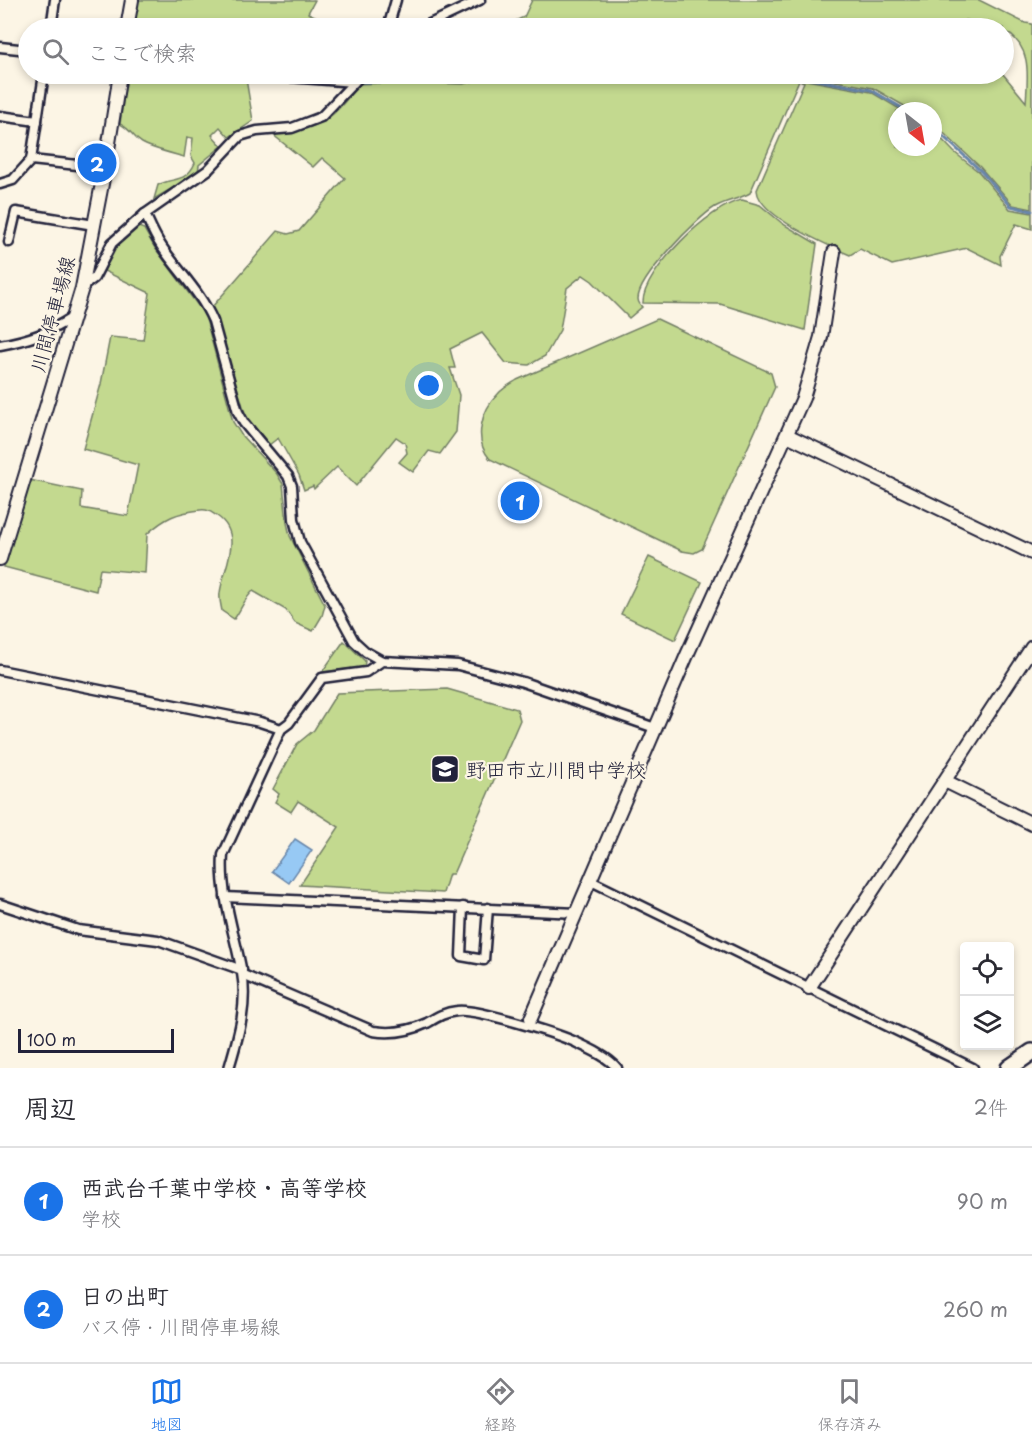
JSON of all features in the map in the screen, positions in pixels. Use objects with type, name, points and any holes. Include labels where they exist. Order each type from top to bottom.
[{"type":"highway","points":[[1009,1068],[1032,1052]]},
{"type":"street","points":[[52,18],[55,0]]},
{"type":"street","points":[[129,18],[132,0]]},
{"type":"street","points":[[391,18],[396,0]]},
{"type":"street","points":[[442,18],[480,0]]},
{"type":"street","points":[[0,47],[18,49]]},
{"type":"street","points":[[0,184],[13,180],[31,160],[43,84]]},
{"type":"street","name":"川間停車場線","points":[[0,559],[82,288],[118,84]]},
{"type":"street","points":[[82,288],[94,279],[112,243],[145,214],[208,170],[240,136],[257,131],[292,128],[311,122],[321,117],[352,84]]},
{"type":"street","points":[[0,116],[37,121]]},
{"type":"street","points":[[31,160],[105,168]]},
{"type":"street","points":[[0,178],[13,180]]},
{"type":"street","points":[[9,242],[16,212],[94,225]]},
{"type":"street","points":[[145,214],[155,237],[207,307],[238,412],[249,430],[288,476],[292,486],[294,519],[300,542],[354,640],[366,652],[382,661],[458,665],[523,682],[655,728]]},
{"type":"street","points":[[531,1018],[655,728],[803,398],[818,347],[834,252]]},
{"type":"street","points":[[0,345],[28,340],[53,330],[74,317]]},
{"type":"street","points":[[787,435],[1032,553]]},
{"type":"street","points":[[809,988],[1032,647]]},
{"type":"street","points":[[229,1068],[240,1030],[244,1001],[242,973],[225,897],[223,855],[281,729],[289,723],[322,678],[366,672],[382,661]]},
{"type":"street","points":[[0,670],[260,722],[281,729]]},
{"type":"street","points":[[945,781],[1032,824]]},
{"type":"street","points":[[591,881],[973,1068]]},
{"type":"street","points":[[225,897],[577,913]]},
{"type":"street","points":[[0,904],[78,930],[158,940],[242,973],[373,1030],[388,1033],[404,1031],[425,1024],[443,1014],[468,1011],[572,1040],[617,1068]]},
{"type":"street","points":[[463,907],[461,956],[484,960],[488,908]]},
{"type":"green space","points":[[138,0],[315,0],[308,13],[319,18],[135,18]]},
{"type":"green space","points":[[532,0],[979,0],[1025,23],[1032,24],[1032,209],[1013,205],[980,167],[942,131],[942,102],[897,102],[873,88],[852,84],[1011,84],[1026,102],[1026,62],[1020,44],[1014,38],[1014,18],[522,18]]},
{"type":"green space","points":[[126,84],[247,84],[253,121],[229,137],[220,127],[212,135],[222,146],[199,165],[198,173],[154,199],[158,185],[188,174],[195,163],[191,156],[193,138],[187,137],[184,157],[146,145],[120,124]]},
{"type":"green space","points":[[358,84],[797,84],[750,193],[715,207],[683,235],[648,277],[638,299],[642,307],[629,318],[583,275],[567,288],[560,330],[545,356],[529,365],[506,363],[482,333],[450,349],[455,368],[450,368],[459,395],[456,432],[440,454],[429,451],[413,472],[399,462],[407,453],[405,443],[396,437],[356,486],[337,467],[314,489],[313,486],[304,490],[299,475],[278,438],[269,445],[246,416],[212,307],[278,231],[288,234],[299,231],[345,178],[322,158],[313,167],[272,134],[312,126],[322,122],[340,108]]},
{"type":"green space","points":[[803,84],[828,84],[871,92],[888,102],[888,156],[942,156],[942,139],[979,172],[1010,209],[1032,213],[1032,229],[1016,224],[1000,256],[1001,265],[967,248],[892,265],[860,249],[850,255],[812,237],[781,219],[760,200],[757,190]]},
{"type":"green space","points":[[742,200],[760,205],[783,224],[817,244],[805,330],[720,304],[643,303],[646,290],[654,274],[681,241],[714,213],[729,204]]},
{"type":"green space","points":[[136,226],[144,229],[155,248],[202,311],[233,422],[283,484],[290,536],[325,605],[322,616],[313,631],[295,623],[286,610],[253,591],[234,619],[222,611],[220,595],[230,552],[230,533],[217,516],[205,510],[178,514],[160,524],[147,534],[145,573],[100,569],[96,591],[4,567],[29,480],[82,491],[81,508],[128,516],[138,465],[83,449],[101,384],[110,337],[143,340],[150,293],[102,270],[118,241]]},
{"type":"green space","points":[[657,319],[771,373],[775,387],[702,549],[694,553],[682,551],[490,459],[482,443],[481,426],[487,409],[505,388],[517,380]]},
{"type":"green space","points":[[649,557],[702,582],[675,640],[621,614]]},
{"type":"green space","points":[[344,641],[365,661],[364,667],[322,672]]},
{"type":"green space","points":[[447,689],[517,709],[520,720],[453,874],[449,874],[443,893],[300,885],[339,827],[298,801],[291,812],[275,802],[279,794],[273,789],[297,744],[314,730],[337,693]]},
{"type":"water","points":[[295,839],[312,850],[289,883],[272,871]]},
{"type":"waterway","points":[[838,84],[871,90],[892,102]]},
{"type":"waterway","points":[[942,135],[982,172],[1011,206],[1032,211]]},
{"type":"place","name":"日の出町","points":[[97,163]]},
{"type":"place","name":"西武台千葉中学校・高等学校","points":[[520,501]]},
{"type":"place","name":"野田市立川間中学校","points":[[445,769]]}]
